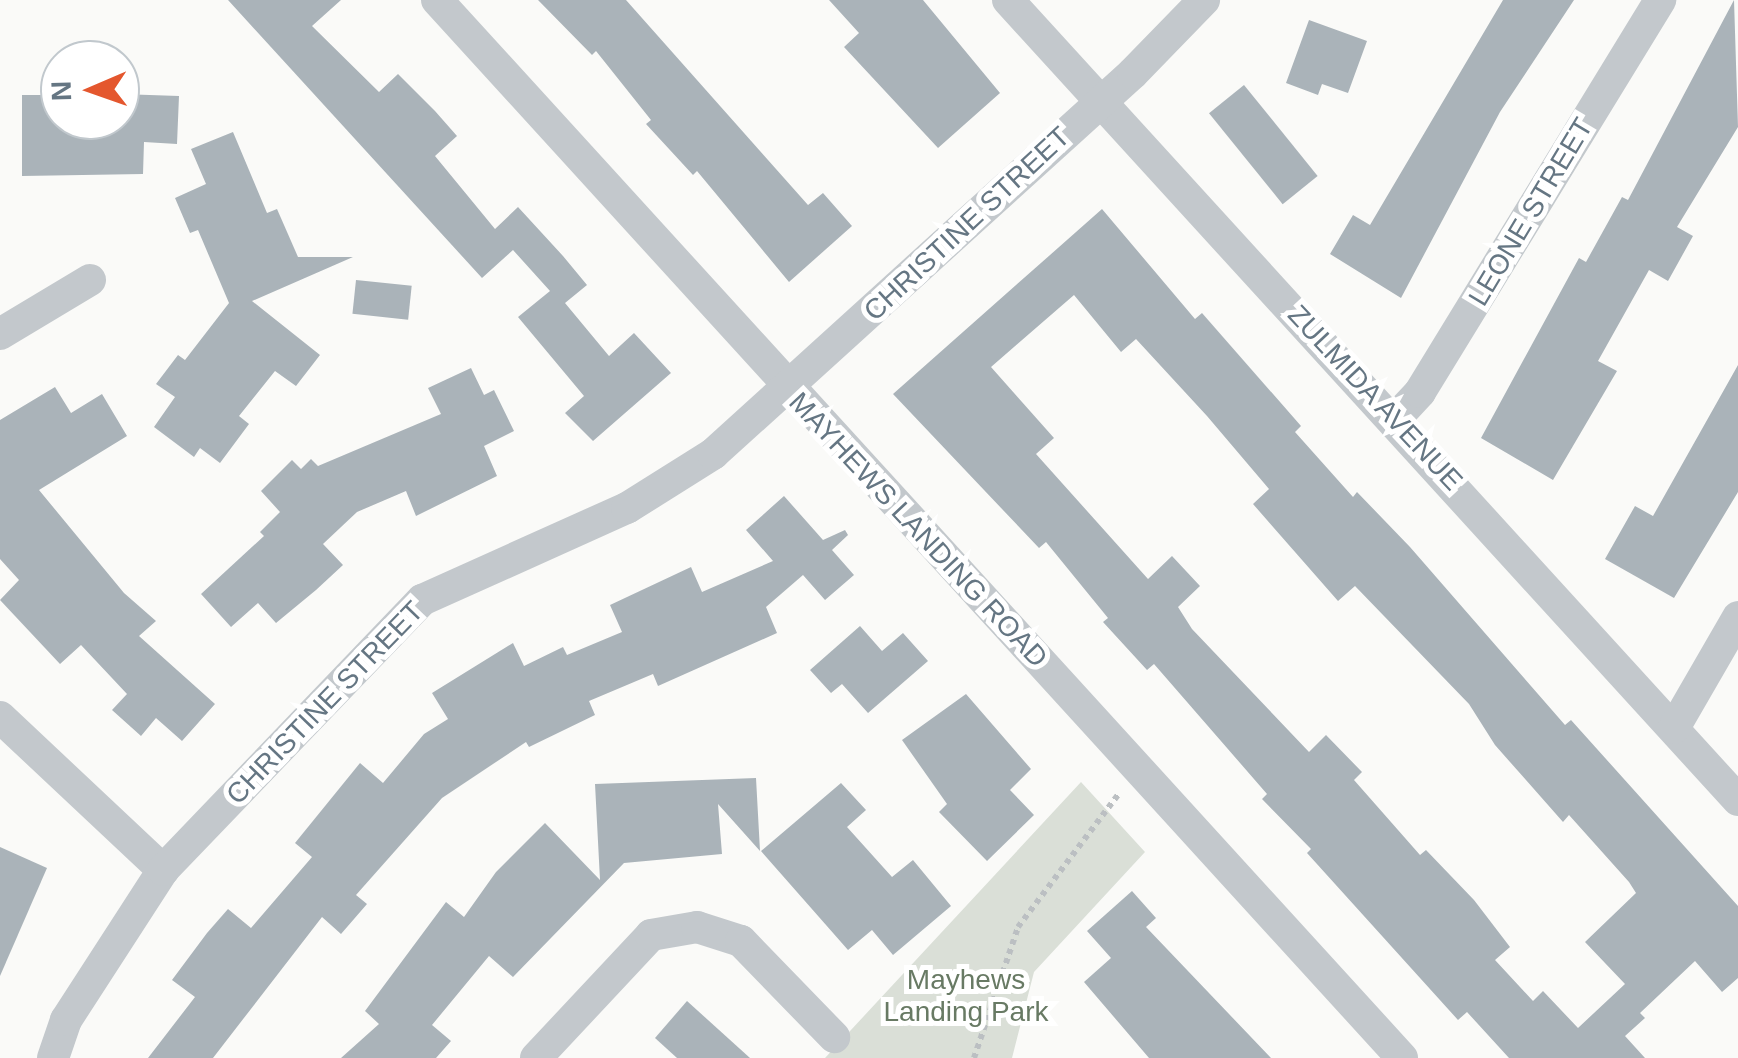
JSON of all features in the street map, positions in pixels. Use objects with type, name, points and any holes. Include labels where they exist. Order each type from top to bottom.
[{"type":"street","name":"MAYHEWS LANDING ROAD","points":[[437,0],[788,392],[1140,767],[1402,1058]]},
{"type":"street","name":"ZULMIDA AVENUE","points":[[1008,0],[1396,418],[1738,800]]},
{"type":"street","name":"CHRISTINE STREET","points":[[53,1058],[66,1020],[163,870],[422,600],[627,508],[713,454],[788,392],[1204,0]]},
{"type":"street","name":"LEONE STREET","points":[[1396,418],[1420,392],[1660,0]]},
{"type":"street","points":[[0,334],[90,280]]},
{"type":"street","points":[[1674,728],[1738,617]]},
{"type":"street","points":[[0,717],[163,870]]},
{"type":"street","points":[[536,1058],[651,935],[697,927],[741,942],[834,1037]]},
{"type":"path","points":[[974,1058],[1018,927],[1140,767]]},
{"type":"green space","name":"Mayhews Landing Park","points":[[1081,782],[1145,852],[1034,972],[1012,1058],[825,1058]]},
{"type":"building","points":[[228,0],[341,0],[312,26],[379,92],[398,74],[435,111],[457,136],[435,156],[495,229],[518,207],[563,256],[587,285],[565,303],[609,356],[634,333],[671,373],[593,441],[565,413],[584,396],[518,317],[550,291],[513,250],[482,278]]},
{"type":"building","points":[[538,0],[626,0],[808,205],[823,193],[852,226],[789,282],[697,171],[693,175],[646,124],[651,120],[596,51],[592,55]]},
{"type":"building","points":[[829,0],[923,0],[1000,93],[938,148],[844,47],[859,33]]},
{"type":"building","points":[[1503,0],[1574,0],[1500,112],[1401,298],[1330,254],[1353,215],[1370,225]]},
{"type":"building","points":[[1734,0],[1738,127],[1677,227],[1693,236],[1668,281],[1649,270],[1598,361],[1617,371],[1553,480],[1481,438],[1579,258],[1586,262],[1622,197],[1628,200]]},
{"type":"building","points":[[1309,20],[1367,41],[1348,93],[1322,84],[1318,95],[1286,83]]},
{"type":"building","points":[[1244,85],[1318,176],[1283,204],[1209,113]]},
{"type":"building","points":[[22,95],[40,95],[40,140],[140,140],[140,95],[179,96],[177,144],[144,142],[143,174],[22,176]]},
{"type":"building","points":[[233,132],[267,213],[277,209],[298,257],[353,257],[252,301],[320,355],[296,386],[275,371],[239,416],[249,424],[220,463],[200,448],[194,457],[154,427],[175,397],[156,384],[178,355],[185,360],[229,303],[198,230],[190,233],[175,198],[206,184],[191,149]]},
{"type":"building","points":[[1102,209],[1195,319],[1202,313],[1301,426],[1295,432],[1353,497],[1357,492],[1410,547],[1565,725],[1571,720],[1738,906],[1738,978],[1722,992],[1695,961],[1640,1013],[1645,1018],[1625,1036],[1645,1058],[1509,1058],[1467,1012],[1458,1020],[1307,853],[1311,849],[1262,799],[1267,794],[1154,664],[1147,670],[1103,622],[1108,618],[1046,542],[1039,548],[893,394]],"holes":[[[1074,295],[1121,352],[1136,339],[1269,489],[1253,504],[1338,601],[1355,586],[1469,704],[1495,745],[1563,822],[1569,815],[1629,882],[1636,893],[1585,942],[1625,984],[1578,1028],[1543,991],[1533,1001],[1495,960],[1510,947],[1474,900],[1426,850],[1420,855],[1354,780],[1362,772],[1326,735],[1309,752],[1192,629],[1178,607],[1200,586],[1172,556],[1148,579],[1036,454],[1054,438],[991,367]]]},
{"type":"building","points":[[356,280],[412,286],[408,320],[352,314]]},
{"type":"building","points":[[1738,365],[1738,492],[1674,598],[1605,559],[1635,506],[1653,516]]},
{"type":"building","points":[[471,368],[484,395],[494,390],[514,431],[484,446],[497,476],[416,516],[406,491],[357,512],[323,544],[343,565],[316,590],[276,623],[258,603],[231,627],[201,594],[264,536],[260,532],[280,512],[261,491],[292,460],[301,469],[311,459],[318,466],[441,414],[428,388]]},
{"type":"building","points":[[55,387],[71,413],[102,394],[127,436],[39,490],[124,593],[156,621],[139,636],[215,704],[182,741],[156,718],[141,736],[112,710],[127,694],[81,645],[60,664],[0,600],[19,580],[0,559],[0,420]]},
{"type":"building","points":[[784,496],[823,540],[845,530],[848,535],[832,550],[854,575],[825,600],[803,575],[766,607],[777,633],[658,686],[653,674],[589,701],[595,715],[529,747],[526,742],[442,798],[356,895],[367,904],[341,934],[322,917],[213,1058],[148,1058],[195,997],[172,980],[207,933],[228,909],[251,928],[312,857],[295,843],[360,763],[383,783],[424,734],[448,719],[432,693],[513,643],[524,666],[563,647],[567,655],[622,632],[610,605],[691,567],[702,592],[773,561],[746,530]]},
{"type":"building","points":[[860,626],[882,651],[903,633],[928,661],[868,713],[842,684],[831,693],[810,670]]},
{"type":"building","points":[[966,694],[1031,769],[1010,790],[1034,815],[987,861],[939,812],[947,804],[902,740]]},
{"type":"building","points":[[756,778],[760,851],[718,804],[722,854],[624,863],[513,977],[489,956],[432,1025],[451,1041],[436,1058],[341,1058],[379,1024],[365,1011],[446,902],[464,917],[496,872],[545,823],[600,880],[595,784]]},
{"type":"building","points":[[841,783],[866,810],[847,827],[892,877],[913,860],[951,906],[893,955],[872,930],[848,950],[761,851]]},
{"type":"building","points":[[0,847],[47,868],[0,976]]},
{"type":"building","points":[[1132,891],[1156,918],[1146,927],[1271,1058],[1149,1058],[1084,982],[1111,958],[1087,931]]},
{"type":"building","points":[[687,1001],[750,1058],[677,1058],[655,1038]]}]
